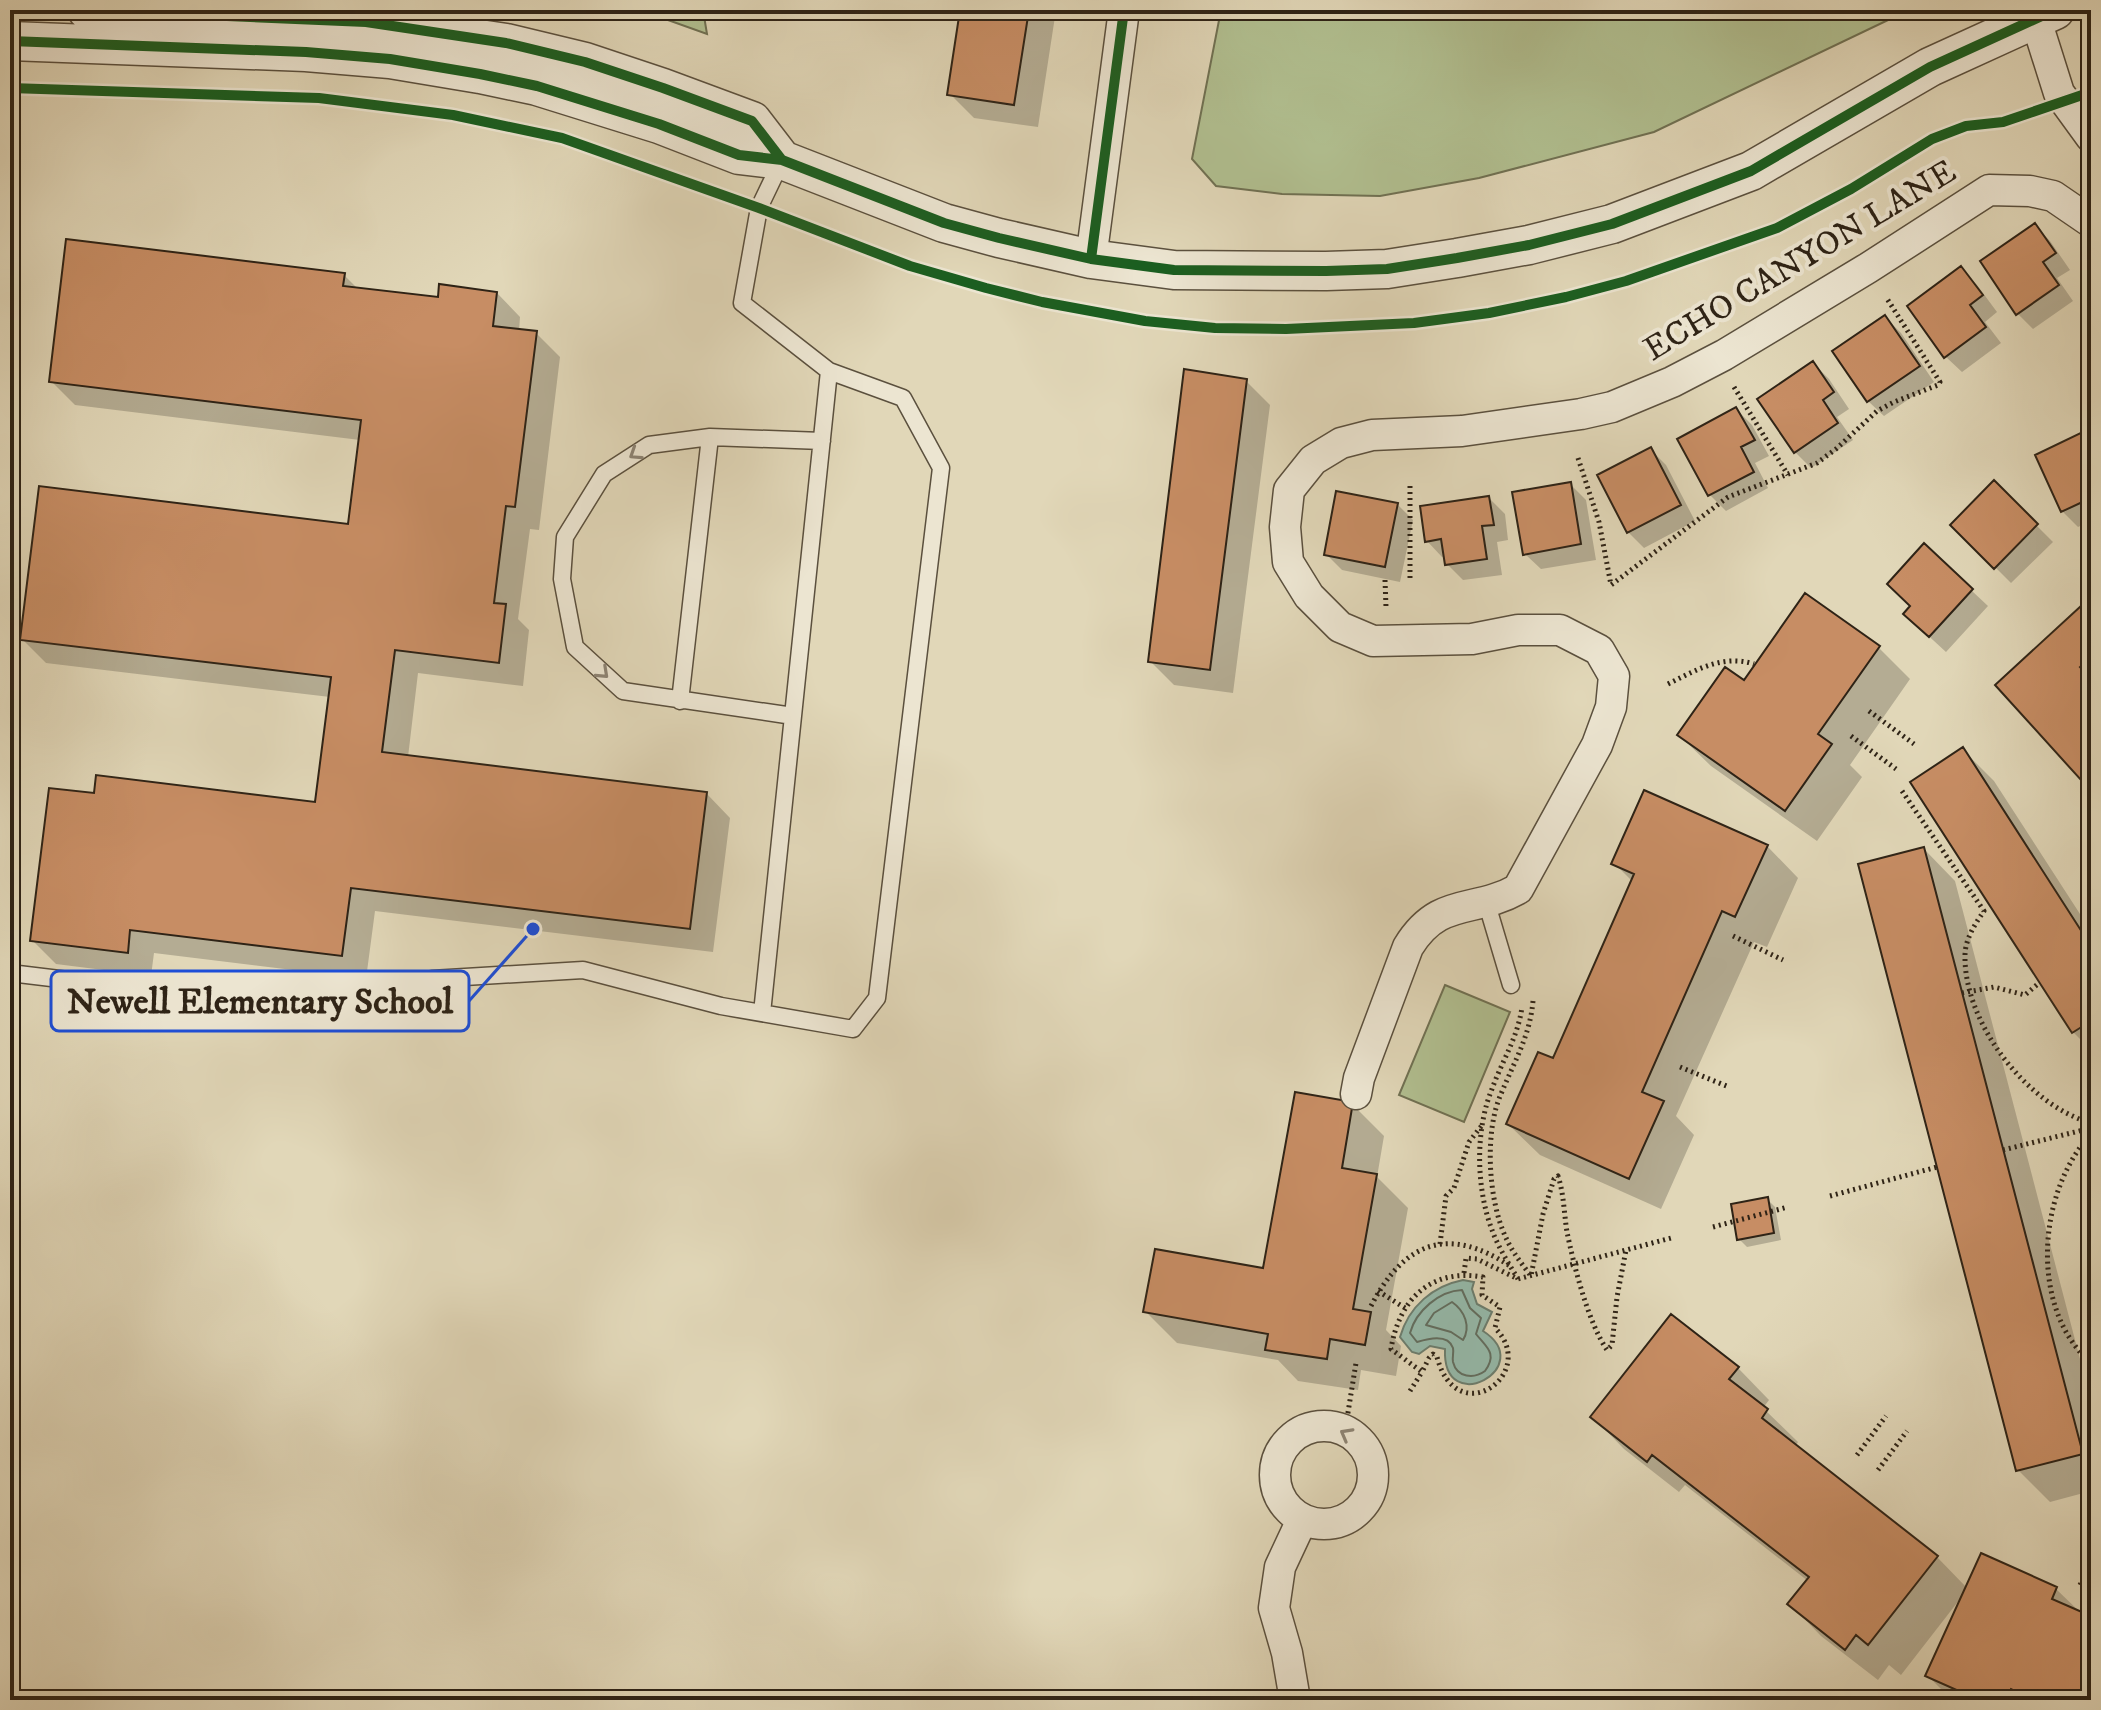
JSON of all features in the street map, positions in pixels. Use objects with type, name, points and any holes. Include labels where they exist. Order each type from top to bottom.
[{"type":"street","points":[[87,10],[366,22],[506,43],[585,62],[752,121],[782,160]]},
{"type":"street","points":[[1091,259],[1124,10]]},
{"type":"street","points":[[10,41],[306,52],[390,59],[537,86],[659,124],[739,155],[782,160],[944,223],[1091,259],[1174,270],[1387,269],[1529,245],[1612,224],[1751,171],[1930,67],[2045,14],[2059,93],[2091,137]]},
{"type":"street","name":"ECHO CANYON LANE","points":[[1356,1094],[1359,1078],[1408,947],[1419,930],[1433,917],[1505,896],[1518,889],[1597,745],[1611,707],[1614,676],[1599,650],[1560,630],[1518,630],[1472,639],[1373,641],[1340,627],[1309,596],[1288,562],[1285,527],[1289,490],[1313,460],[1341,443],[1372,435],[1462,431],[1612,407],[1672,382],[1724,355],[1989,190],[2030,191],[2053,196],[2091,222]]},
{"type":"street","points":[[1322,1425],[1345,1431],[1364,1446],[1371,1461],[1373,1477],[1370,1493],[1362,1507],[1342,1521],[1318,1524],[1302,1520],[1289,1510],[1277,1489],[1275,1465],[1281,1450],[1291,1437],[1306,1429],[1322,1425]]},
{"type":"street","points":[[1295,1700],[1287,1653],[1274,1608],[1280,1567],[1302,1520]]},
{"type":"lane","points":[[10,973],[332,1012],[432,979],[583,970],[721,1006],[853,1029],[877,998],[941,468],[903,398],[829,371],[742,303],[759,208],[782,160]]},
{"type":"lane","points":[[762,1013],[829,371]]},
{"type":"lane","points":[[793,716],[623,691],[575,647],[562,579],[565,537],[604,474],[649,445],[710,437],[822,441]]},
{"type":"lane","points":[[680,701],[710,437]]},
{"type":"lane","points":[[1486,901],[1511,985]]},
{"type":"path","points":[[1578,458],[1599,522],[1611,585],[1728,497],[1817,463],[1877,411],[1940,382],[1883,293]]},
{"type":"path","points":[[1734,387],[1789,476]]},
{"type":"path","points":[[1410,486],[1410,578]]},
{"type":"path","points":[[1668,684],[1701,667],[1725,660],[1754,664]]},
{"type":"path","points":[[1869,711],[1914,744]]},
{"type":"path","points":[[1851,736],[1896,769]]},
{"type":"path","points":[[1902,791],[1984,911],[1971,931],[1965,955],[1971,990],[1985,1030],[2009,1067],[2036,1095],[2091,1125]]},
{"type":"path","points":[[1733,936],[1783,960]]},
{"type":"path","points":[[1962,993],[1994,987],[2025,995],[2039,983]]},
{"type":"path","points":[[1531,1276],[1507,1240],[1500,1221],[1491,1170],[1491,1144],[1499,1097],[1530,1029],[1534,992]]},
{"type":"path","points":[[1518,1279],[1492,1230],[1485,1207],[1481,1148],[1490,1093],[1515,1038],[1523,1002]]},
{"type":"path","points":[[1680,1067],[1729,1087]]},
{"type":"path","points":[[1440,1244],[1446,1196],[1454,1188],[1469,1142],[1483,1123]]},
{"type":"path","points":[[2003,1150],[2091,1125]]},
{"type":"path","points":[[2091,1134],[2072,1158],[2057,1191],[2049,1233],[2054,1305],[2077,1351],[2091,1363]]},
{"type":"path","points":[[1830,1196],[1937,1167]]},
{"type":"path","points":[[1531,1276],[1543,1214],[1555,1176],[1560,1179],[1567,1233],[1576,1264],[1595,1325],[1607,1350],[1612,1345],[1626,1250]]},
{"type":"path","points":[[1713,1227],[1788,1207]]},
{"type":"path","points":[[1464,1273],[1466,1258],[1477,1259],[1518,1279],[1671,1238]]},
{"type":"path","points":[[1371,1306],[1393,1272],[1424,1249],[1440,1244],[1460,1243],[1477,1247],[1511,1267]]},
{"type":"path","points":[[1410,1391],[1422,1372],[1433,1354],[1437,1357],[1442,1375],[1461,1392],[1477,1394],[1490,1390],[1501,1378],[1508,1364],[1508,1349],[1503,1336],[1495,1328],[1500,1307],[1482,1295],[1483,1277],[1464,1273],[1447,1276],[1424,1287],[1405,1308],[1394,1328],[1391,1349],[1422,1372]]},
{"type":"path","points":[[1378,1291],[1405,1308]]},
{"type":"path","points":[[1345,1431],[1356,1363]]},
{"type":"path","points":[[1857,1455],[1886,1416]]},
{"type":"path","points":[[1878,1470],[1907,1431]]},
{"type":"path","points":[[2080,1585],[2091,1560]]},
{"type":"shaded area","points":[[640,10],[703,10],[707,34]]},
{"type":"shaded area","points":[[1221,10],[1909,10],[1654,132],[1479,178],[1380,196],[1282,194],[1216,186],[1192,159]]},
{"type":"shaded area","points":[[1445,985],[1510,1012],[1464,1122],[1399,1095]]},
{"type":"water","points":[[1463,1280],[1474,1282],[1472,1289],[1477,1304],[1492,1312],[1483,1331],[1497,1345],[1500,1359],[1495,1371],[1484,1380],[1470,1384],[1458,1381],[1448,1370],[1445,1349],[1430,1346],[1419,1354],[1412,1352],[1400,1337],[1409,1316],[1424,1299],[1442,1287]]},
{"type":"building","points":[[960,10],[1029,10],[1014,105],[947,95]]},
{"type":"building","points":[[2035,223],[2056,253],[2043,262],[2059,285],[2016,315],[1980,261]]},
{"type":"building","points":[[66,239],[345,273],[343,286],[438,297],[439,284],[497,292],[493,326],[537,331],[515,507],[506,506],[494,603],[506,604],[499,663],[395,650],[382,752],[707,792],[690,929],[351,888],[342,956],[130,930],[128,953],[30,941],[49,788],[94,793],[96,775],[315,802],[331,677],[20,640],[39,486],[348,524],[361,420],[49,382]]},
{"type":"building","points":[[1961,266],[1983,295],[1970,305],[1986,327],[1944,358],[1907,306]]},
{"type":"building","points":[[1885,315],[1920,366],[1867,402],[1832,351]]},
{"type":"building","points":[[1813,361],[1834,392],[1823,400],[1838,423],[1794,453],[1757,399]]},
{"type":"building","points":[[1184,369],[1247,379],[1210,670],[1148,662]]},
{"type":"building","points":[[1736,407],[1755,440],[1741,447],[1754,472],[1708,496],[1677,439]]},
{"type":"building","points":[[2091,428],[2091,498],[2061,512],[2035,455]]},
{"type":"building","points":[[1651,447],[1681,505],[1627,533],[1597,475]]},
{"type":"building","points":[[1994,480],[2038,524],[1994,569],[1950,525]]},
{"type":"building","points":[[1571,482],[1581,544],[1523,555],[1512,492]]},
{"type":"building","points":[[1336,491],[1398,503],[1385,567],[1324,555]]},
{"type":"building","points":[[1489,496],[1494,525],[1482,526],[1487,559],[1445,565],[1441,539],[1425,542],[1420,506]]},
{"type":"building","points":[[1924,543],[1973,589],[1929,637],[1903,614],[1910,606],[1887,584]]},
{"type":"building","points":[[1805,593],[1880,646],[1818,734],[1832,744],[1785,811],[1677,735],[1725,667],[1744,680]]},
{"type":"building","points":[[2081,606],[2091,618],[2091,658],[2080,667],[2091,679],[2091,791],[1995,685]]},
{"type":"building","points":[[1963,747],[2091,946],[2091,1021],[2072,1033],[1910,782]]},
{"type":"building","points":[[1644,790],[1768,845],[1735,917],[1722,911],[1642,1092],[1664,1101],[1629,1179],[1506,1124],[1538,1052],[1553,1058],[1634,874],[1611,864]]},
{"type":"building","points":[[1924,847],[2083,1454],[2016,1471],[1858,864]]},
{"type":"building","points":[[1295,1092],[1353,1102],[1342,1168],[1377,1174],[1353,1309],[1371,1312],[1365,1345],[1330,1339],[1327,1359],[1265,1350],[1268,1334],[1143,1312],[1155,1249],[1263,1268]]},
{"type":"building","points":[[1768,1197],[1774,1233],[1737,1240],[1731,1204]]},
{"type":"building","points":[[1671,1314],[1739,1367],[1729,1379],[1768,1409],[1762,1418],[1938,1556],[1868,1645],[1856,1635],[1845,1650],[1787,1604],[1809,1577],[1652,1455],[1647,1462],[1590,1417]]},
{"type":"building","points":[[1981,1553],[2057,1587],[2052,1599],[2091,1616],[2091,1700],[2034,1700],[2011,1689],[2006,1700],[1979,1700],[1925,1676]]},
{"type":"building","points":[[17,1683],[21,1700],[10,1700],[10,1685]]},
{"type":"cycle path","points":[[87,10],[366,22],[506,43],[585,62],[752,121],[782,160]]},
{"type":"cycle path","points":[[1091,259],[1124,10]]},
{"type":"cycle path","points":[[10,41],[306,52],[390,59],[480,74],[537,86],[659,124],[739,155],[782,160],[944,223],[999,238],[1091,259],[1174,270],[1326,271],[1387,269],[1457,258],[1529,245],[1612,224],[1751,171],[1930,67],[2055,10]]},
{"type":"cycle path","points":[[10,88],[319,98],[453,115],[562,138],[910,266],[986,288],[1145,321],[1215,328],[1286,329],[1414,323],[1489,313],[1626,281],[1777,228],[1851,189],[1932,139],[1966,126],[2003,122],[2091,92]]},
{"type":"place","name":"Newell Elementary School","points":[[533,929]]}]
